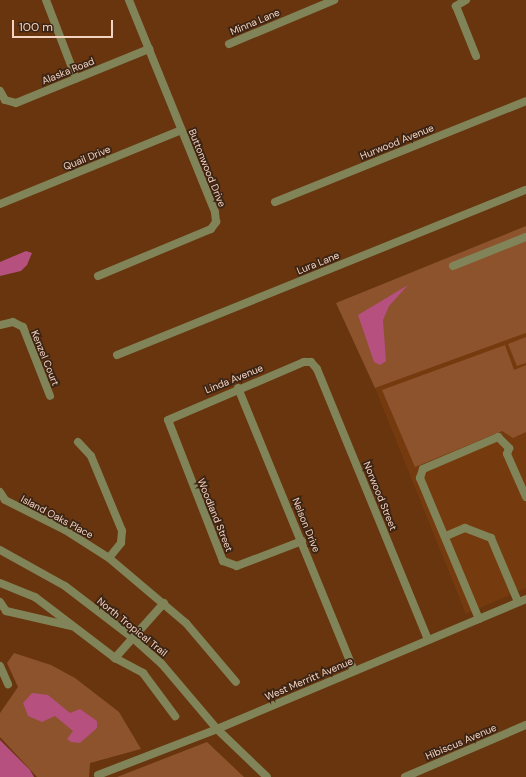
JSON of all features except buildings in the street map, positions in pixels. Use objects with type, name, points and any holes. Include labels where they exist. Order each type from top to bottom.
[{"type":"street","points":[[46,0],[76,78]]},
{"type":"street","name":"Buttonwood Drive","points":[[98,276],[212,229],[216,222],[215,212],[129,0]]},
{"type":"street","name":"Minna Lane","points":[[229,44],[334,0]]},
{"type":"street","points":[[466,0],[456,6],[476,56]]},
{"type":"street","name":"Alaska Road","points":[[0,91],[5,100],[16,103],[149,49]]},
{"type":"street","name":"Hurwood Avenue","points":[[275,202],[526,101]]},
{"type":"street","name":"Quail Drive","points":[[0,204],[181,130]]},
{"type":"street","name":"Lura Lane","points":[[117,355],[526,190]]},
{"type":"street","points":[[453,266],[526,237]]},
{"type":"street","name":"Kenzel Court","points":[[0,325],[13,322],[22,327],[50,396]]},
{"type":"street","name":"Linda Avenue","points":[[168,420],[238,388],[304,362],[311,362]]},
{"type":"street","name":"Norwood Street","points":[[311,362],[317,369],[428,640]]},
{"type":"street","name":"Nelson Drive","points":[[238,388],[354,671]]},
{"type":"street","name":"Woodland Street","points":[[168,420],[223,561],[237,566],[302,541]]},
{"type":"street","points":[[479,619],[446,536],[420,478],[423,469],[498,437],[509,448],[508,454],[526,497]]},
{"type":"street","points":[[78,442],[91,456],[122,531],[121,543],[109,558]]},
{"type":"street","name":"Island Oaks Place","points":[[0,492],[4,500],[66,530],[109,558],[164,603],[197,634],[236,682]]},
{"type":"street","points":[[446,536],[464,528],[491,538],[522,601]]},
{"type":"street","name":"North Tropical Trail","points":[[0,550],[65,586],[133,638],[161,663],[217,729],[267,777]]},
{"type":"street","points":[[0,583],[35,597],[71,626],[116,658],[143,673],[175,716]]},
{"type":"street","name":"West Merritt Avenue","points":[[98,775],[240,720],[522,601]]},
{"type":"street","points":[[0,602],[6,611],[71,626]]},
{"type":"street","points":[[116,658],[164,603]]},
{"type":"street","points":[[0,666],[8,684]]},
{"type":"street","points":[[230,742],[230,731],[240,720]]},
{"type":"street","name":"Hibiscus Avenue","points":[[404,777],[526,725]]},
{"type":"shaded area","points":[[526,226],[526,333],[375,388],[336,303]]},
{"type":"shaded area","points":[[26,251],[32,253],[27,265],[21,271],[0,276],[0,262]]},
{"type":"shaded area","points":[[408,285],[389,306],[383,320],[386,361],[380,365],[374,362],[358,315]]},
{"type":"shaded area","points":[[526,333],[526,588],[466,614],[375,388]]},
{"type":"shaded area","points":[[526,337],[526,363],[517,366],[508,344]]},
{"type":"shaded area","points":[[505,345],[514,370],[526,365],[526,432],[513,438],[502,431],[415,467],[382,390]]},
{"type":"shaded area","points":[[14,653],[51,665],[75,678],[119,712],[141,749],[90,763],[89,777],[37,777],[0,737],[0,713],[18,687],[7,663]]},
{"type":"shaded area","points":[[32,693],[48,695],[70,713],[80,709],[97,721],[97,728],[80,743],[71,742],[67,739],[73,731],[55,716],[42,722],[28,716],[23,703]]},
{"type":"shaded area","points":[[0,740],[30,770],[34,777],[0,777]]},
{"type":"shaded area","points":[[207,742],[244,777],[117,777]]}]
